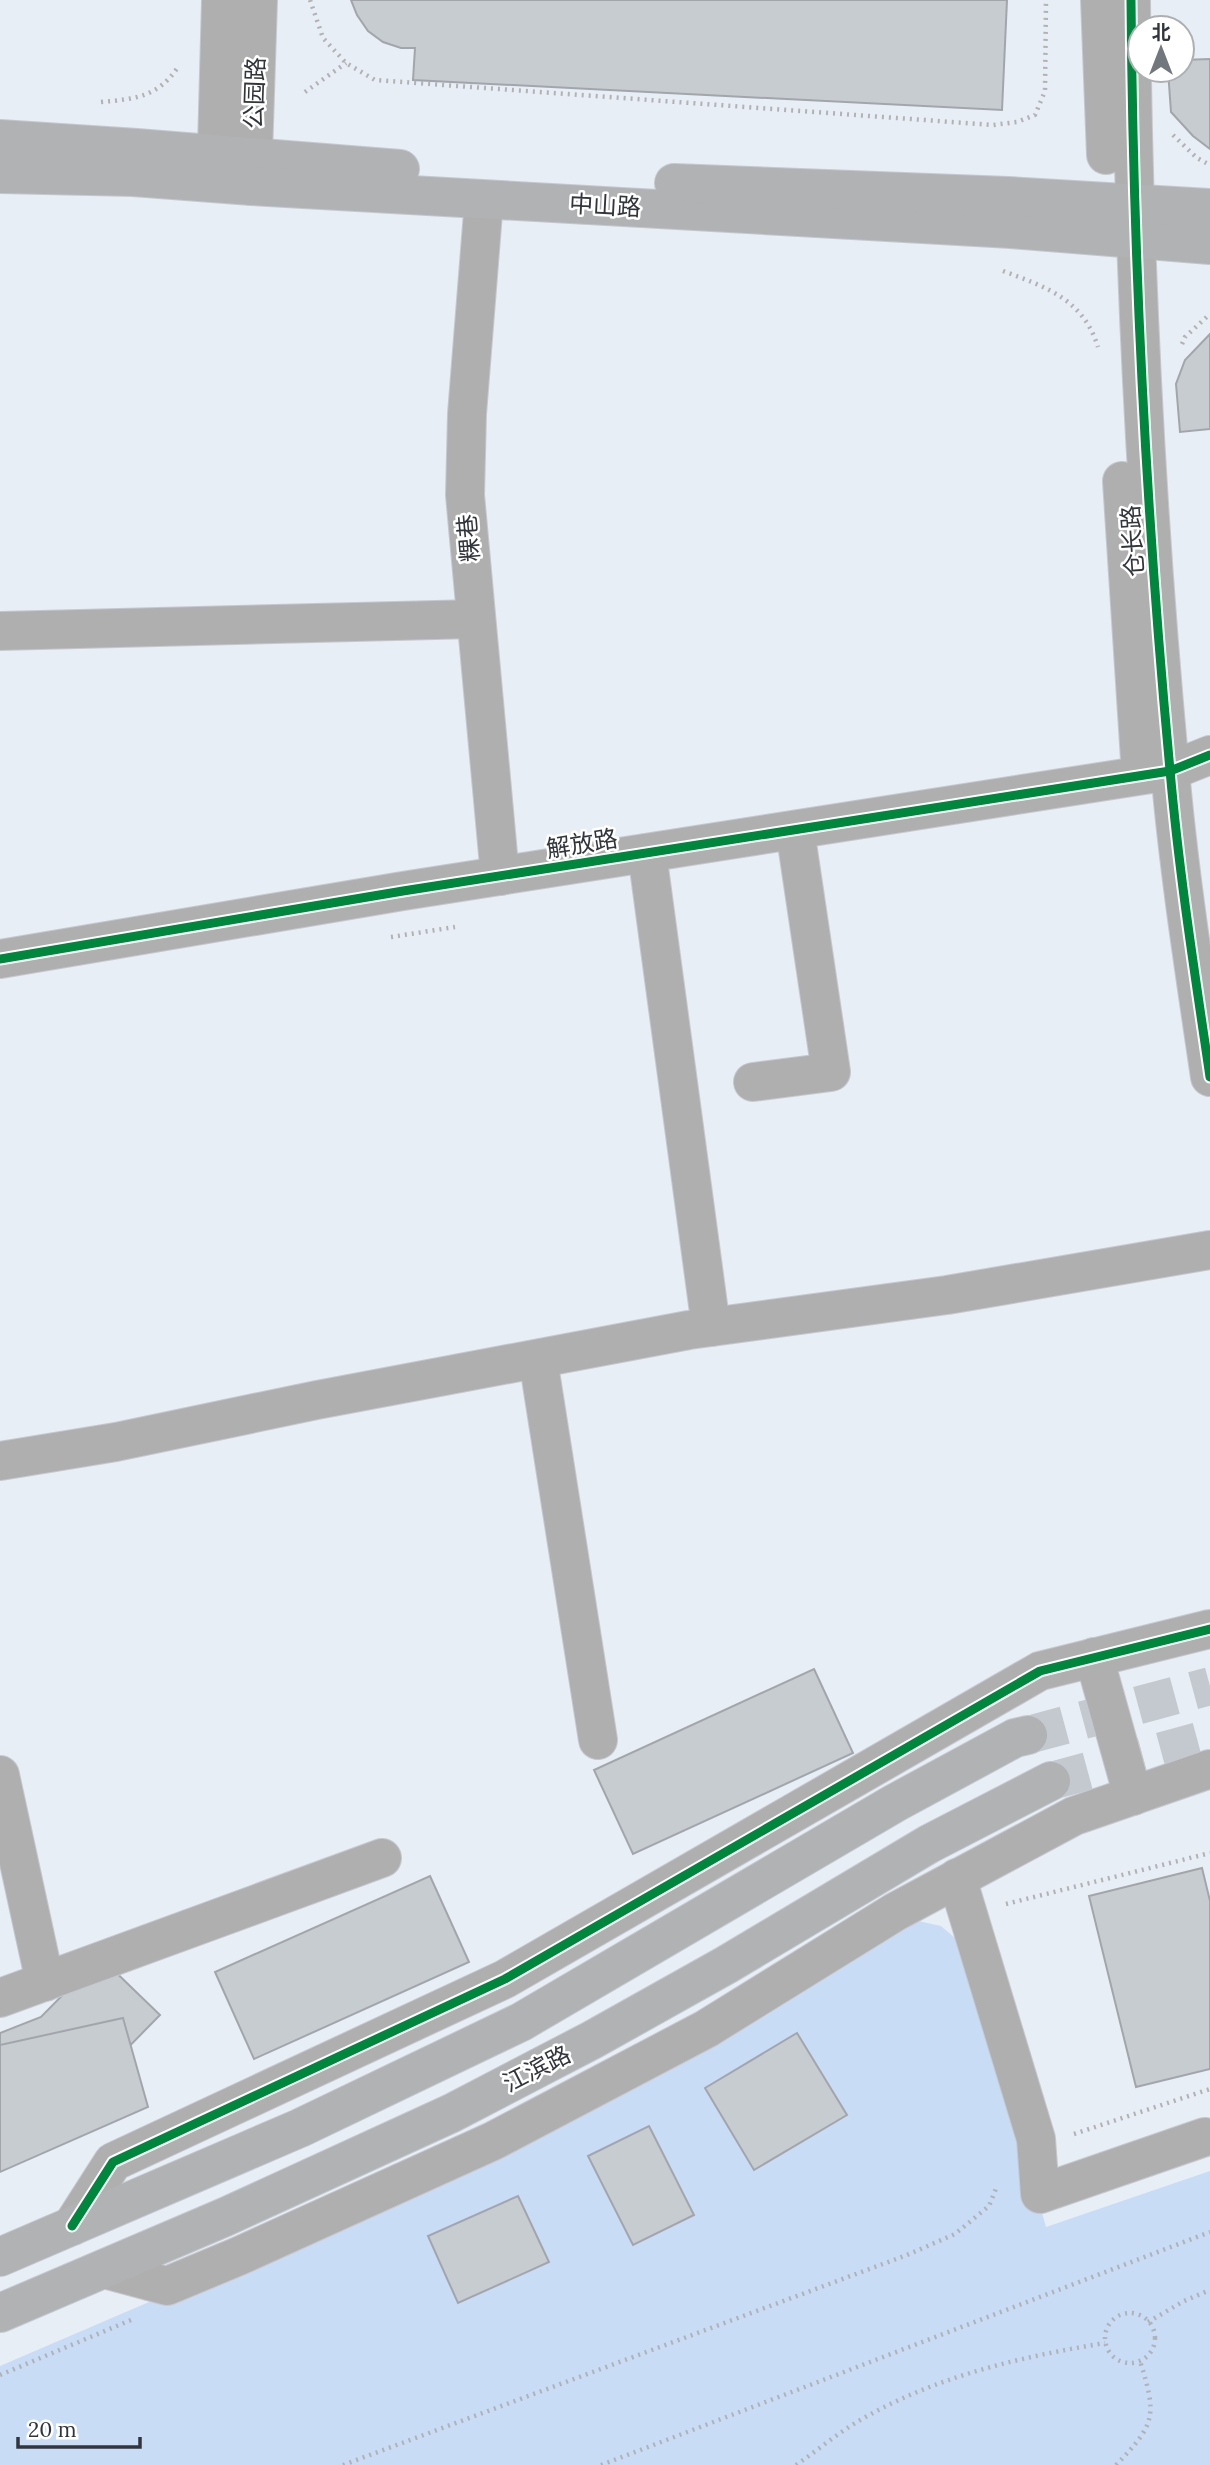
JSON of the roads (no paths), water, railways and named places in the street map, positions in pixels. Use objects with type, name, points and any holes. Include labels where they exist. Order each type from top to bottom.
[{"type":"main road","name":"中山路","points":[[0,139],[484,200],[1011,229],[1122,220],[1210,208]]},
{"type":"main road","name":"中山路","points":[[0,174],[133,177],[235,170],[501,177],[1122,220],[1210,245]]},
{"type":"main road","name":"江滨路","points":[[0,2257],[300,2129],[521,2022],[895,1803],[1015,1738],[1028,1735]]},
{"type":"main road","name":"江滨路","points":[[0,2313],[225,2217],[452,2113],[665,1999],[929,1844],[1051,1781]]},
{"type":"street","name":"公园路","points":[[221,0],[235,170]]},
{"type":"street","name":"公园路","points":[[235,170],[258,0]]},
{"type":"street","name":"仓长路","points":[[1100,0],[1122,220]]},
{"type":"street","name":"仓长路","points":[[1131,0],[1122,220],[1112,337],[1155,773],[1193,960],[1210,1077]]},
{"type":"street","name":"粿巷","points":[[484,200],[467,414],[465,495],[500,876]]},
{"type":"street","points":[[0,631],[476,619]]},
{"type":"street","name":"解放路","points":[[0,959],[500,876],[1155,773],[1210,755]]},
{"type":"street","points":[[753,1082],[831,1072],[795,830]]},
{"type":"street","points":[[647,853],[711,1327]]},
{"type":"street","points":[[0,1461],[116,1442],[317,1400],[711,1327],[947,1295],[1210,1251]]},
{"type":"street","points":[[538,1359],[598,1740]]},
{"type":"street","points":[[72,2226],[113,2162],[505,1979],[1040,1671],[1210,1629]]},
{"type":"street","points":[[1094,1657],[1133,1796]]},
{"type":"street","points":[[104,2269],[167,2286],[493,2141],[706,2029],[895,1912],[1074,1816],[1210,1769]]},
{"type":"street","points":[[0,1775],[45,1982]]},
{"type":"street","points":[[0,1998],[382,1858]]},
{"type":"street","points":[[957,1878],[1036,2139],[1040,2194],[1205,2137]]},
{"type":"tunnel","points":[[1028,1735],[1210,1686]]},
{"type":"tunnel","points":[[1051,1781],[1210,1738]]}]
